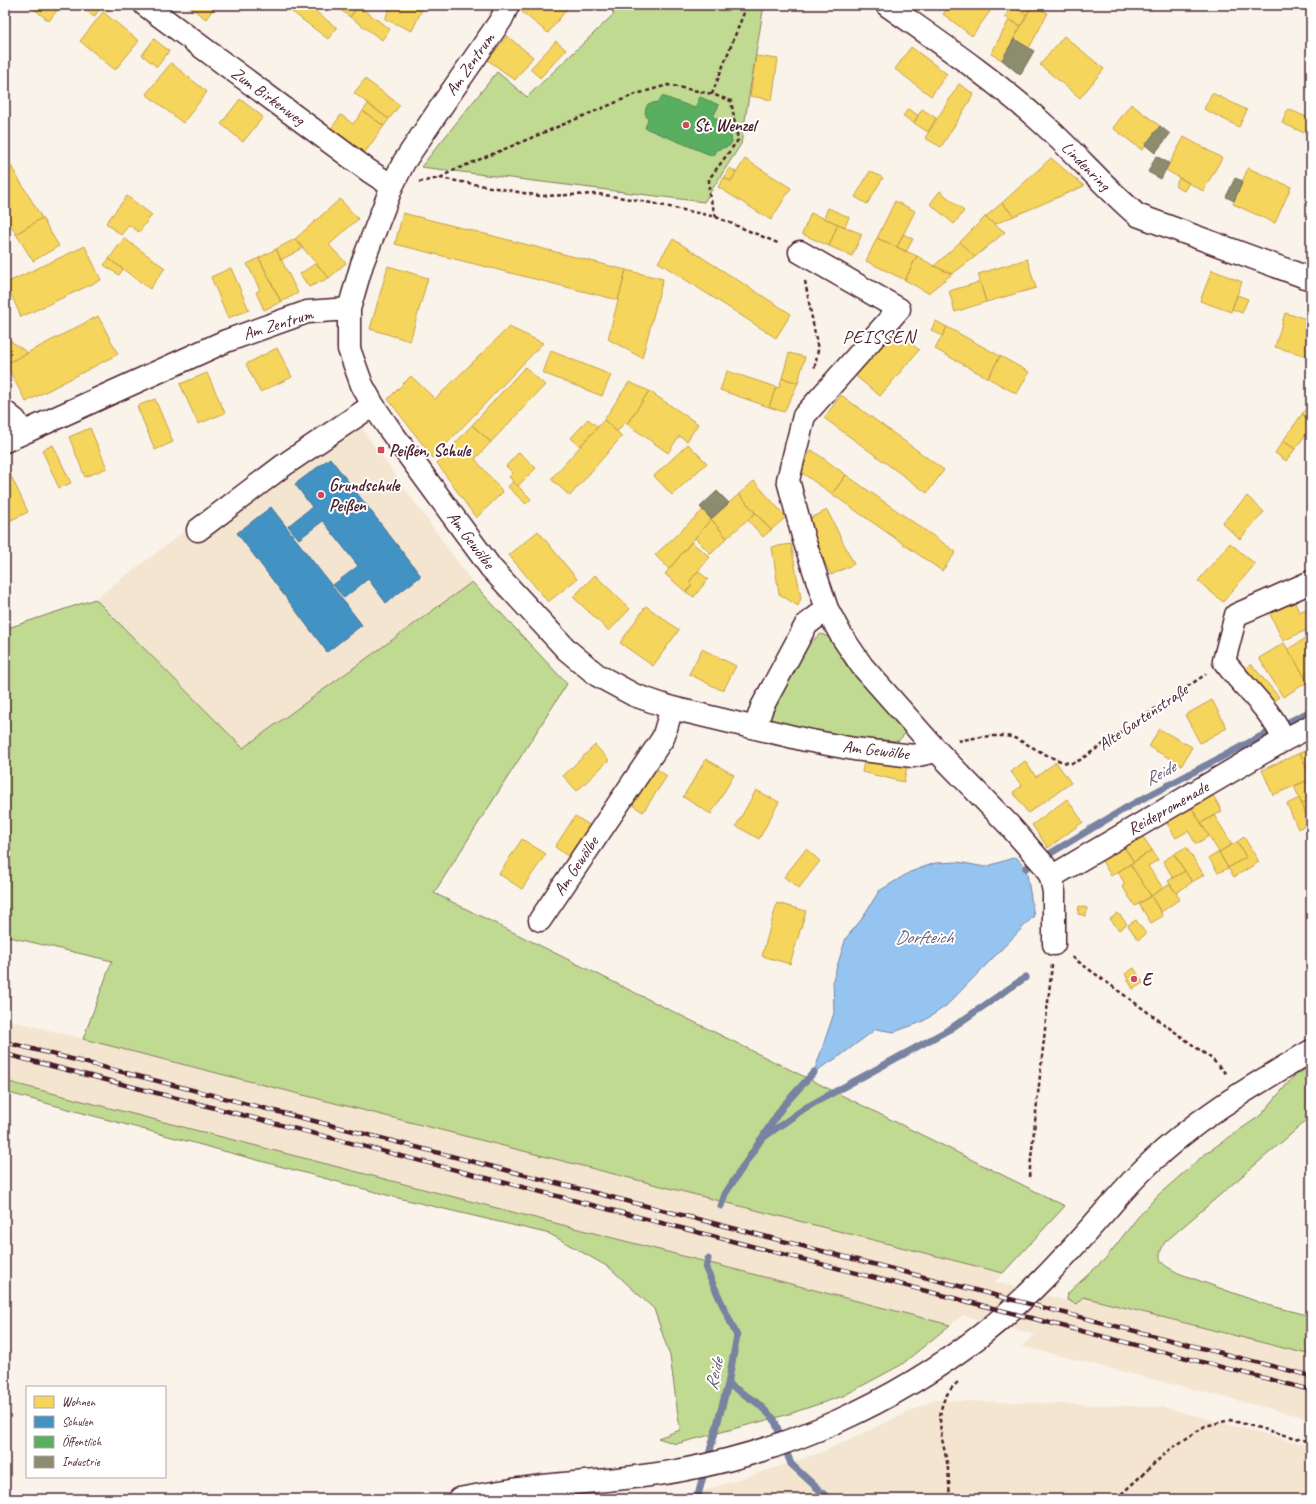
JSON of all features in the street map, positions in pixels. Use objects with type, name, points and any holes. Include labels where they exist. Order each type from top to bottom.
[{"type":"street","name":"Zum Birkenweg","points":[[145,5],[369,171],[392,186]]},
{"type":"street","name":"Am Zentrum","points":[[14,437],[226,341],[306,312],[349,308],[362,264],[392,186],[404,162],[501,20],[508,5]]},
{"type":"street","name":"Lindenring","points":[[887,5],[986,78],[1040,121],[1121,201],[1137,214],[1311,280]]},
{"type":"street","points":[[800,252],[899,309],[804,416],[788,480],[804,540],[827,609],[841,635],[862,666],[937,751],[1043,865],[1054,892],[1054,944]]},
{"type":"street","name":"Am Gewölbe","points":[[349,308],[349,349],[362,385],[372,405],[491,568],[567,650],[597,675],[634,695],[672,708],[806,740],[861,750],[913,756],[937,751]]},
{"type":"street","points":[[198,530],[284,465],[372,405]]},
{"type":"street","points":[[5,412],[15,420],[14,437]]},
{"type":"street","points":[[1279,728],[1224,661],[1236,615],[1311,582]]},
{"type":"street","points":[[755,728],[762,707],[806,625],[827,609]]},
{"type":"street","name":"Am Gewölbe","points":[[540,920],[663,738],[672,708]]},
{"type":"street","name":"Reidepromenade","points":[[1043,865],[1279,728],[1311,726]]},
{"type":"street","points":[[459,1499],[541,1493],[613,1479],[681,1470],[716,1463],[791,1440],[839,1421],[886,1398],[917,1379],[979,1336],[1016,1305],[1042,1280],[1130,1182],[1166,1148],[1214,1110],[1311,1051]]},
{"type":"path","points":[[712,94],[747,5]]},
{"type":"path","points":[[440,178],[452,171],[636,94],[668,85],[712,94],[731,100],[738,140],[709,179],[709,194],[716,216]]},
{"type":"path","points":[[392,186],[440,178],[540,196],[598,194],[637,200],[716,216],[800,252],[818,350],[813,372]]},
{"type":"path","name":"Alte Gartenstraße","points":[[937,751],[958,741],[976,737],[1013,737],[1034,749],[1064,762],[1071,763],[1080,760],[1224,661]]},
{"type":"path","points":[[1029,1178],[1054,944],[1212,1059],[1225,1073],[1240,1094]]},
{"type":"path","points":[[950,1499],[947,1464],[939,1420],[945,1398],[951,1389],[962,1379]]},
{"type":"path","points":[[1116,1499],[1169,1450],[1205,1426],[1230,1420],[1311,1442]]},
{"type":"shaded area","name":"Grundschule Peißen","points":[[347,408],[472,582],[243,748],[95,599]]},
{"type":"shaded area","points":[[5,1019],[1003,1273],[995,1282],[1075,1303],[1083,1297],[1311,1355],[1311,1419],[1021,1346],[1035,1335],[963,1315],[950,1325],[5,1081]]},
{"type":"shaded area","points":[[934,1400],[1163,1407],[1311,1446],[1311,1499],[678,1499],[820,1453]]},
{"type":"green space","points":[[608,5],[764,5],[741,144],[704,202],[421,167],[497,72],[527,97],[614,14]]},
{"type":"green space","points":[[472,582],[567,684],[434,893],[1065,1206],[1003,1273],[83,1039],[112,961],[5,936],[5,629],[95,599],[243,748]]},
{"type":"green space","points":[[821,634],[833,639],[846,665],[906,733],[898,741],[848,738],[768,721],[804,647]]},
{"type":"green space","points":[[1311,1066],[1311,1117],[1165,1242],[1160,1258],[1164,1264],[1178,1273],[1264,1304],[1311,1316],[1311,1355],[1083,1297],[1076,1304],[1067,1300],[1068,1293],[1105,1259],[1156,1197],[1205,1154],[1261,1115],[1294,1076]]},
{"type":"green space","points":[[5,1081],[950,1325],[901,1365],[843,1396],[786,1415],[676,1444],[658,1438],[680,1430],[670,1356],[654,1309],[610,1268],[550,1234],[394,1197],[5,1092]]},
{"type":"water","name":"Dorfteich","points":[[1016,857],[1026,868],[1034,916],[946,1006],[922,1022],[894,1032],[876,1029],[840,1056],[814,1072],[834,1013],[833,979],[846,938],[861,920],[879,891],[910,872],[935,863],[958,862],[985,867]]},
{"type":"building: Wohnen","points":[[29,5],[61,5],[49,21]]},
{"type":"building: Wohnen","points":[[89,5],[97,5],[100,8],[94,17],[85,10]]},
{"type":"building: Wohnen","points":[[97,5],[112,5],[107,12]]},
{"type":"building: Wohnen","points":[[187,5],[216,5],[206,19]]},
{"type":"building: Wohnen","points":[[290,5],[307,5],[337,28],[328,39],[287,8]]},
{"type":"building: Wohnen","points":[[334,5],[357,5],[358,6],[350,17]]},
{"type":"building: Wohnen","points":[[382,5],[391,5],[390,9]]},
{"type":"building: Wohnen","points":[[391,5],[424,5],[412,31],[385,19]]},
{"type":"building: Wohnen","points":[[528,5],[570,5],[548,33],[522,12]]},
{"type":"building: Wohnen","points":[[951,5],[984,5],[991,10],[972,36],[943,14]]},
{"type":"building: Wohnen","points":[[1011,5],[1032,5],[1027,15]]},
{"type":"building: Wohnen","points":[[1032,5],[1048,13],[1029,48],[1014,39]]},
{"type":"building: Wohnen","points":[[358,6],[390,29],[382,40],[350,17]]},
{"type":"building: Wohnen","points":[[1011,6],[1027,15],[1021,26],[1005,17]]},
{"type":"building: Wohnen","points":[[103,12],[139,41],[115,70],[80,41]]},
{"type":"building: Wohnen","points":[[1009,20],[1021,26],[1002,60],[991,54]]},
{"type":"building: Wohnen","points":[[507,36],[533,57],[515,80],[488,60]]},
{"type":"building: Wohnen","points":[[1064,36],[1104,69],[1080,98],[1040,65]]},
{"type":"building: Wohnen","points":[[154,39],[169,51],[157,67],[142,55]]},
{"type":"building: Wohnen","points":[[556,41],[566,50],[540,78],[530,69]]},
{"type":"building: Wohnen","points":[[911,47],[947,74],[931,96],[895,69]]},
{"type":"building: Wohnen","points":[[756,56],[778,59],[772,100],[750,96]]},
{"type":"building: Wohnen","points":[[171,63],[207,92],[183,123],[146,94]]},
{"type":"building: Wohnen","points":[[365,79],[400,105],[389,119],[354,93]]},
{"type":"building: Wohnen","points":[[959,84],[974,94],[941,147],[925,138]]},
{"type":"building: Wohnen","points":[[1212,93],[1247,110],[1239,127],[1204,109]]},
{"type":"building: Wohnen","points":[[240,99],[263,117],[243,142],[221,124]]},
{"type":"building: Wohnen","points":[[368,104],[389,119],[384,126],[363,111]]},
{"type":"building: Wohnen","points":[[1131,104],[1160,126],[1142,150],[1113,128]]},
{"type":"building: Wohnen","points":[[908,109],[918,115],[914,123],[903,116]]},
{"type":"building: Wohnen","points":[[922,109],[936,118],[928,132],[914,123]]},
{"type":"building: Wohnen","points":[[1288,109],[1311,119],[1311,136],[1282,123]]},
{"type":"building: Wohnen","points":[[363,111],[384,126],[363,155],[330,130],[341,115],[353,124]]},
{"type":"building: Wohnen","points":[[1184,137],[1222,158],[1203,191],[1166,170]]},
{"type":"building: Wohnen","points":[[5,156],[42,218],[16,234],[5,216]]},
{"type":"building: Wohnen","points":[[1051,158],[1084,186],[1014,216],[1002,203]]},
{"type":"building: Wohnen","points":[[745,159],[791,188],[771,220],[718,187],[724,178],[731,181]]},
{"type":"building: Wohnen","points":[[730,168],[736,172],[731,181],[724,178]]},
{"type":"building: Wohnen","points":[[1248,168],[1291,187],[1275,223],[1233,204]]},
{"type":"building: Wohnen","points":[[870,171],[883,178],[867,204],[855,197]]},
{"type":"building: Wohnen","points":[[1179,178],[1189,183],[1184,191],[1175,186]]},
{"type":"building: Wohnen","points":[[940,191],[964,211],[954,224],[930,204]]},
{"type":"building: Wohnen","points":[[127,196],[152,215],[139,232],[129,225],[121,235],[106,223]]},
{"type":"building: Wohnen","points":[[340,199],[358,219],[329,245],[346,263],[329,278],[295,239]]},
{"type":"building: Wohnen","points":[[895,201],[915,211],[897,247],[877,238]]},
{"type":"building: Wohnen","points":[[1002,203],[1014,216],[995,224],[985,217]]},
{"type":"building: Wohnen","points":[[828,208],[849,217],[845,227],[824,218]]},
{"type":"building: Wohnen","points":[[403,213],[626,270],[618,300],[395,244]]},
{"type":"building: Wohnen","points":[[811,213],[838,224],[829,246],[802,234]]},
{"type":"building: Wohnen","points":[[985,217],[1005,232],[975,257],[960,242]]},
{"type":"building: Wohnen","points":[[42,218],[59,246],[33,261],[16,234]]},
{"type":"building: Wohnen","points":[[838,224],[862,234],[852,256],[829,246]]},
{"type":"building: Wohnen","points":[[903,234],[913,239],[906,252],[897,247]]},
{"type":"building: Wohnen","points":[[124,238],[165,268],[150,289],[109,259]]},
{"type":"building: Wohnen","points":[[877,238],[917,256],[905,280],[866,261]]},
{"type":"building: Wohnen","points":[[295,239],[303,248],[281,260],[276,249]]},
{"type":"building: Wohnen","points":[[673,239],[791,314],[776,338],[658,262]]},
{"type":"building: Wohnen","points":[[960,242],[975,257],[952,274],[934,266]]},
{"type":"building: Wohnen","points":[[85,246],[101,280],[21,317],[6,283]]},
{"type":"building: Wohnen","points":[[276,249],[298,293],[281,302],[259,258]]},
{"type":"building: Wohnen","points":[[917,256],[952,274],[928,293],[905,280]]},
{"type":"building: Wohnen","points":[[259,258],[281,302],[264,310],[256,292],[260,290],[247,264]]},
{"type":"building: Wohnen","points":[[109,259],[123,269],[119,275],[104,265]]},
{"type":"building: Wohnen","points":[[1027,259],[1036,288],[986,302],[978,274]]},
{"type":"building: Wohnen","points":[[316,263],[329,278],[309,287],[300,274]]},
{"type":"building: Wohnen","points":[[388,266],[428,278],[410,341],[370,329]]},
{"type":"building: Wohnen","points":[[231,268],[249,310],[228,318],[211,277]]},
{"type":"building: Wohnen","points":[[626,270],[663,279],[642,358],[608,339]]},
{"type":"building: Wohnen","points":[[1212,270],[1242,282],[1231,312],[1200,301]]},
{"type":"building: Wohnen","points":[[980,282],[986,302],[955,312],[949,291]]},
{"type":"building: Wohnen","points":[[1237,295],[1248,299],[1242,313],[1232,309]]},
{"type":"building: Wohnen","points":[[1285,313],[1311,320],[1311,357],[1275,347]]},
{"type":"building: Wohnen","points":[[98,316],[118,354],[26,402],[6,364]]},
{"type":"building: Wohnen","points":[[936,321],[947,327],[942,336],[931,330]]},
{"type":"building: Wohnen","points":[[509,327],[543,343],[433,458],[388,399],[411,376],[435,399]]},
{"type":"building: Wohnen","points":[[892,327],[919,350],[880,396],[852,373]]},
{"type":"building: Wohnen","points":[[947,327],[1000,356],[988,378],[935,349]]},
{"type":"building: Wohnen","points":[[5,337],[28,353],[5,364]]},
{"type":"building: Wohnen","points":[[277,348],[292,377],[260,392],[246,364]]},
{"type":"building: Wohnen","points":[[551,351],[611,375],[602,396],[543,373]]},
{"type":"building: Wohnen","points":[[789,353],[805,357],[798,383],[782,378]]},
{"type":"building: Wohnen","points":[[1000,356],[1029,372],[1017,394],[988,378]]},
{"type":"building: Wohnen","points":[[525,367],[545,385],[491,442],[472,425]]},
{"type":"building: Wohnen","points":[[727,371],[776,387],[769,407],[720,390]]},
{"type":"building: Wohnen","points":[[207,373],[225,413],[198,424],[180,384]]},
{"type":"building: Wohnen","points":[[782,378],[798,383],[784,412],[769,407],[776,387],[779,388]]},
{"type":"building: Wohnen","points":[[629,382],[649,391],[627,424],[624,423],[617,432],[604,420]]},
{"type":"building: Wohnen","points":[[649,391],[698,424],[687,441],[679,436],[668,453],[627,424]]},
{"type":"building: Wohnen","points":[[841,395],[944,470],[927,493],[824,418]]},
{"type":"building: Wohnen","points":[[155,399],[173,442],[155,450],[137,406]]},
{"type":"building: Wohnen","points":[[1311,402],[1311,421],[1302,414]]},
{"type":"building: Wohnen","points":[[1302,414],[1311,421],[1311,427],[1295,449],[1283,441]]},
{"type":"building: Wohnen","points":[[588,419],[598,427],[580,446],[571,438]]},
{"type":"building: Wohnen","points":[[604,420],[622,436],[570,496],[551,479]]},
{"type":"building: Wohnen","points":[[472,425],[491,442],[475,459],[503,492],[476,518],[437,463]]},
{"type":"building: Wohnen","points":[[90,428],[107,468],[85,477],[69,437]]},
{"type":"building: Wohnen","points":[[1283,441],[1295,449],[1286,461],[1275,453]]},
{"type":"building: Wohnen","points":[[688,444],[707,463],[672,495],[654,476]]},
{"type":"building: Wohnen","points":[[53,445],[71,483],[59,488],[42,450]]},
{"type":"building: Wohnen","points":[[812,450],[846,475],[832,494],[798,470]]},
{"type":"building: Wohnen","points":[[519,452],[536,468],[518,486],[509,477],[513,473],[506,466]]},
{"type":"building: Wohnen","points":[[5,465],[28,512],[5,523]]},
{"type":"building: Wohnen","points":[[846,475],[956,552],[942,571],[832,494]]},
{"type":"building: Wohnen","points":[[513,481],[531,499],[526,504],[508,487]]},
{"type":"building: Wohnen","points":[[754,481],[786,517],[771,530],[739,494]]},
{"type":"building: Wohnen","points":[[739,494],[755,513],[727,538],[711,519]]},
{"type":"building: Wohnen","points":[[1247,496],[1264,512],[1240,539],[1222,523]]},
{"type":"building: Wohnen","points":[[703,510],[711,519],[669,569],[655,555]]},
{"type":"building: Wohnen","points":[[827,510],[854,564],[831,575],[805,521]]},
{"type":"building: Wohnen","points":[[755,513],[771,530],[763,537],[748,520]]},
{"type":"building: Wohnen","points":[[711,519],[727,538],[711,554],[695,538]]},
{"type":"building: Wohnen","points":[[538,531],[577,579],[548,602],[509,555]]},
{"type":"building: Wohnen","points":[[691,542],[710,557],[689,582],[692,585],[686,592],[665,574]]},
{"type":"building: Wohnen","points":[[1230,543],[1255,564],[1223,602],[1198,581]]},
{"type":"building: Wohnen","points":[[791,544],[801,598],[798,606],[779,594],[772,547]]},
{"type":"building: Wohnen","points":[[698,571],[708,579],[694,597],[686,592],[692,585],[689,582]]},
{"type":"building: Wohnen","points":[[595,575],[630,609],[609,631],[573,597]]},
{"type":"building: Wohnen","points":[[1294,601],[1299,612],[1306,609],[1311,620],[1311,628],[1283,641],[1269,612]]},
{"type":"building: Wohnen","points":[[646,606],[679,630],[653,666],[620,643]]},
{"type":"building: Wohnen","points":[[1311,635],[1311,687],[1288,649]]},
{"type":"building: Wohnen","points":[[1284,643],[1308,682],[1283,697],[1259,658]]},
{"type":"building: Wohnen","points":[[702,649],[736,666],[723,691],[689,674]]},
{"type":"building: Wohnen","points":[[1251,664],[1279,697],[1270,704],[1243,671]]},
{"type":"building: Wohnen","points":[[1212,700],[1227,728],[1200,743],[1185,715]]},
{"type":"building: Wohnen","points":[[1159,729],[1192,747],[1182,765],[1149,747]]},
{"type":"building: Wohnen","points":[[595,745],[609,760],[577,791],[563,776]]},
{"type":"building: Wohnen","points":[[1311,748],[1311,778],[1300,753]]},
{"type":"building: Wohnen","points":[[1300,753],[1311,779],[1273,795],[1262,770]]},
{"type":"building: Wohnen","points":[[865,757],[907,766],[904,782],[862,772]]},
{"type":"building: Wohnen","points":[[706,759],[734,775],[711,814],[683,797]]},
{"type":"building: Wohnen","points":[[1025,761],[1036,777],[1056,762],[1071,783],[1028,813],[1013,792],[1022,786],[1011,772]]},
{"type":"building: Wohnen","points":[[650,764],[667,776],[643,812],[626,801]]},
{"type":"building: Wohnen","points":[[1306,781],[1311,793],[1311,800],[1302,804],[1294,786]]},
{"type":"building: Wohnen","points":[[756,790],[779,802],[759,839],[736,826]]},
{"type":"building: Wohnen","points":[[1211,792],[1222,811],[1201,823],[1190,805]]},
{"type":"building: Wohnen","points":[[1299,798],[1310,823],[1298,829],[1287,804]]},
{"type":"building: Wohnen","points":[[1067,799],[1083,822],[1048,848],[1032,825]]},
{"type":"building: Wohnen","points":[[1308,801],[1311,808],[1311,813],[1306,815],[1302,804]]},
{"type":"building: Wohnen","points":[[1190,805],[1209,836],[1196,844],[1188,831],[1176,838],[1165,820]]},
{"type":"building: Wohnen","points":[[1311,813],[1311,825],[1306,815]]},
{"type":"building: Wohnen","points":[[1214,815],[1232,844],[1219,852],[1201,823]]},
{"type":"building: Wohnen","points":[[575,816],[591,826],[570,858],[555,847]]},
{"type":"building: Wohnen","points":[[1139,831],[1152,850],[1134,862],[1121,842]]},
{"type":"building: Wohnen","points":[[1244,837],[1259,862],[1234,877],[1228,868],[1246,857],[1237,842]]},
{"type":"building: Wohnen","points":[[522,839],[546,854],[522,889],[499,874]]},
{"type":"building: Wohnen","points":[[1121,842],[1134,862],[1111,876],[1099,856]]},
{"type":"building: Wohnen","points":[[1237,842],[1246,857],[1228,868],[1219,852]]},
{"type":"building: Wohnen","points":[[1186,847],[1204,875],[1192,882],[1174,854]]},
{"type":"building: Wohnen","points":[[806,849],[820,861],[799,888],[784,877]]},
{"type":"building: Wohnen","points":[[1152,850],[1158,860],[1148,866],[1163,888],[1151,896],[1130,864]]},
{"type":"building: Wohnen","points":[[1219,852],[1228,868],[1218,873],[1209,858]]},
{"type":"building: Wohnen","points":[[1174,854],[1185,871],[1173,878],[1163,861]]},
{"type":"building: Wohnen","points":[[1130,864],[1151,896],[1135,906],[1122,886],[1125,884],[1118,872]]},
{"type":"building: Wohnen","points":[[1185,871],[1192,882],[1176,893],[1168,881]]},
{"type":"building: Wohnen","points":[[1170,884],[1180,899],[1161,912],[1151,896]]},
{"type":"building: Wohnen","points":[[1151,896],[1163,916],[1151,923],[1139,904]]},
{"type":"building: Wohnen","points":[[777,903],[806,911],[790,964],[762,956]]},
{"type":"building: Wohnen","points":[[1079,906],[1087,908],[1086,916],[1078,914]]},
{"type":"building: Wohnen","points":[[1118,913],[1127,924],[1119,930],[1110,919]]},
{"type":"building: Wohnen","points":[[1136,920],[1146,934],[1138,940],[1128,925]]},
{"type":"building: Wohnen","name":"E","points":[[1134,968],[1143,983],[1133,989],[1125,974]]},
{"type":"building: Schulen","points":[[330,458],[421,576],[386,603],[368,579],[344,598],[333,585],[358,566],[323,521],[299,539],[288,526],[312,507],[295,484]]},
{"type":"building: Schulen","points":[[271,507],[362,625],[327,652],[237,533]]},
{"type":"building: Öffentlich","name":"St. Wenzel","points":[[662,96],[695,108],[700,97],[719,105],[713,117],[726,122],[724,127],[731,136],[732,142],[729,146],[716,150],[713,156],[645,128],[648,120],[645,113],[648,104],[658,102]]},
{"type":"building: Industrie","points":[[1014,39],[1034,51],[1020,75],[1002,60]]},
{"type":"building: Industrie","points":[[1160,126],[1170,134],[1155,153],[1145,145]]},
{"type":"building: Industrie","points":[[1156,156],[1169,163],[1161,179],[1148,172]]},
{"type":"building: Industrie","points":[[1235,178],[1243,181],[1234,201],[1226,197]]},
{"type":"building: Industrie","points":[[717,491],[729,503],[711,519],[700,507]]},
{"type":"waterway","name":"Reide","points":[[1026,868],[1129,806],[1311,711]]},
{"type":"waterway","points":[[760,1140],[805,1108],[950,1029],[1026,977]]},
{"type":"waterway","name":"Reide","points":[[721,1206],[725,1194],[783,1106],[814,1072]]},
{"type":"waterway","name":"Reide","points":[[697,1499],[728,1384],[737,1336],[706,1269],[708,1259]]},
{"type":"waterway","points":[[728,1384],[756,1402],[774,1419],[791,1464],[829,1499]]},
{"type":"railway","points":[[5,1042],[1311,1376]]},
{"type":"railway","points":[[5,1054],[1311,1390]]},
{"type":"place","name":"St. Wenzel","points":[[686,125]]},
{"type":"place","name":"Peißen, Schule","points":[[381,450]]},
{"type":"place","name":"Grundschule Peißen","points":[[321,495]]},
{"type":"place","name":"E","points":[[1134,979]]},
{"type":"district","name":"PEISSEN","points":[[879,337]]}]
